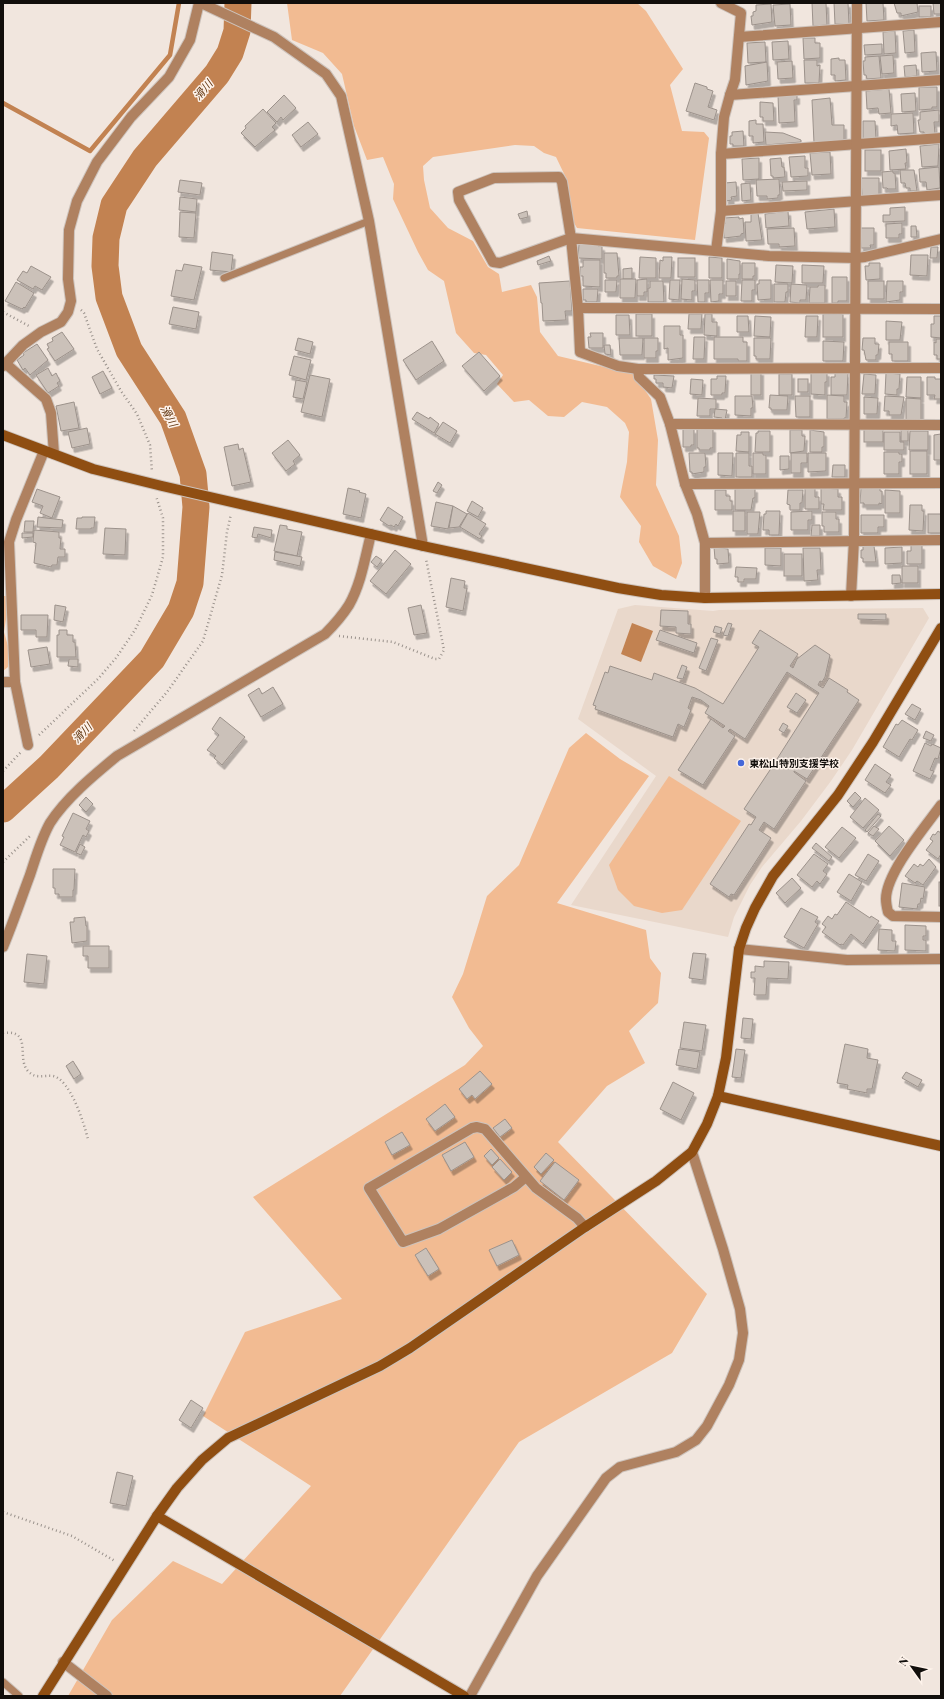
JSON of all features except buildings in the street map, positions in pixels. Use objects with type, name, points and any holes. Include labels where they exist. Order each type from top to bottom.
[{"type":"street","points":[[716,251],[721,211],[721,154],[724,117],[735,80],[741,13],[721,3]]},
{"type":"street","points":[[851,596],[854,540],[857,3]]},
{"type":"street","points":[[54,454],[51,413],[46,399],[4,365],[23,345],[41,332],[61,322],[68,312],[71,301],[68,279],[68,252],[70,230],[77,201],[97,162],[131,118],[169,77],[190,40],[202,4],[274,37],[326,74],[341,96],[369,221],[423,546]]},
{"type":"street","points":[[739,37],[941,22]]},
{"type":"street","points":[[730,95],[941,80]]},
{"type":"street","points":[[721,154],[941,138]]},
{"type":"street","points":[[941,240],[856,258],[769,256],[571,238],[500,263],[493,262],[459,200],[458,192],[494,178],[559,177],[562,182],[571,238],[578,308],[580,352],[618,366],[638,369],[855,367],[941,368]]},
{"type":"street","points":[[721,211],[941,195]]},
{"type":"street","points":[[578,308],[941,309]]},
{"type":"street","points":[[638,369],[639,377],[660,397],[670,424],[685,484],[697,514],[705,543],[705,598]]},
{"type":"street","points":[[670,424],[941,425]]},
{"type":"street","points":[[3,435],[93,469],[157,485],[423,546],[618,588],[661,595],[705,598],[941,594]]},
{"type":"street","points":[[28,745],[15,682],[9,542],[16,520],[44,451]]},
{"type":"street","points":[[685,484],[941,483]]},
{"type":"street","points":[[3,946],[15,918],[41,842],[58,812],[90,779],[117,756],[325,634],[339,619],[349,604],[359,582],[371,534]]},
{"type":"street","points":[[705,543],[941,540]]},
{"type":"street","points":[[43,1696],[156,1516],[177,1488],[202,1460],[228,1438],[380,1366],[410,1348],[585,1227],[656,1181],[692,1152],[708,1124],[718,1096],[726,1058],[740,949],[746,928],[755,908],[773,876],[811,831],[838,795],[873,742],[941,628]]},
{"type":"street","points":[[3,682],[15,682]]},
{"type":"street","points":[[941,805],[894,872],[888,885],[886,899],[888,912],[893,916],[941,917]]},
{"type":"street","points":[[740,949],[847,960],[941,959]]},
{"type":"street","points":[[718,1096],[941,1146]]},
{"type":"street","points":[[526,1177],[514,1188],[439,1229],[403,1242],[369,1188],[472,1128],[478,1127],[485,1129],[536,1188],[577,1218],[585,1227]]},
{"type":"street","points":[[470,1696],[537,1576],[606,1478],[620,1467],[676,1452],[696,1440],[707,1426],[729,1385],[739,1360],[743,1333],[740,1309],[723,1248],[692,1152]]},
{"type":"street","points":[[156,1516],[464,1696]]},
{"type":"street","points":[[63,1662],[107,1696]]},
{"type":"lane","points":[[224,278],[369,221]]},
{"type":"lane","points":[[3,1682],[19,1696]]},
{"type":"path","points":[[3,771],[28,745],[98,679],[116,658],[135,630],[152,594],[163,557],[162,518],[150,445],[137,414],[121,391],[96,349],[84,313],[71,301]]},
{"type":"path","points":[[3,312],[41,332]]},
{"type":"path","points":[[132,734],[167,692],[203,641],[222,575],[230,502]]},
{"type":"path","points":[[325,634],[393,642],[435,659],[439,659],[444,650],[423,546]]},
{"type":"path","points":[[3,862],[30,836]]},
{"type":"path","points":[[3,1033],[12,1032],[17,1034],[22,1042],[24,1066],[29,1073],[36,1076],[53,1076],[59,1079],[64,1085],[82,1118],[88,1139]]},
{"type":"path","points":[[3,1512],[72,1536],[124,1567]]},
{"type":"shaded area","points":[[287,3],[637,3],[646,11],[683,69],[670,85],[682,131],[704,132],[709,138],[695,240],[577,228],[571,218],[568,182],[556,157],[544,153],[534,146],[515,145],[433,157],[423,166],[424,180],[430,208],[448,228],[473,241],[488,267],[499,274],[502,292],[531,285],[537,297],[540,332],[558,356],[634,374],[651,399],[658,440],[656,485],[679,536],[682,563],[676,579],[653,566],[639,542],[641,526],[620,497],[627,462],[629,432],[625,423],[607,407],[582,402],[564,417],[548,416],[529,400],[514,402],[497,384],[503,375],[486,355],[474,353],[456,333],[444,281],[428,270],[418,252],[393,199],[394,184],[383,157],[367,160],[354,126],[342,74],[323,53],[292,40]]},
{"type":"shaded area","points":[[3,596],[7,596],[7,613],[4,632],[8,646],[8,667],[3,671]]},
{"type":"shaded area","name":"東松山特別支援学校","points":[[635,605],[713,611],[923,608],[929,618],[852,750],[801,821],[762,867],[750,885],[734,917],[728,937],[571,905],[656,776],[578,719],[618,609]]},
{"type":"shaded area","points":[[632,623],[653,631],[641,662],[621,654]]},
{"type":"shaded area","points":[[586,733],[620,759],[649,776],[557,903],[646,930],[650,958],[661,973],[658,1003],[629,1031],[645,1063],[607,1086],[558,1142],[707,1294],[672,1353],[519,1442],[340,1696],[68,1696],[112,1620],[173,1561],[222,1584],[311,1486],[203,1416],[245,1332],[342,1299],[253,1197],[465,1065],[483,1046],[469,1028],[452,997],[463,974],[487,896],[519,865],[569,748]]},
{"type":"shaded area","points":[[669,776],[741,821],[682,910],[662,913],[634,906],[618,890],[609,865]]},
{"type":"waterway","points":[[3,103],[90,151],[170,55],[179,3]]},
{"type":"waterway","name":"滑川","points":[[3,809],[49,767],[152,659],[181,610],[190,583],[196,507],[193,474],[173,418],[129,350],[109,297],[105,266],[106,238],[114,205],[145,158],[217,74],[230,53],[237,31],[238,3]]},
{"type":"place","name":"東松山特別支援学校","points":[[741,763]]}]
